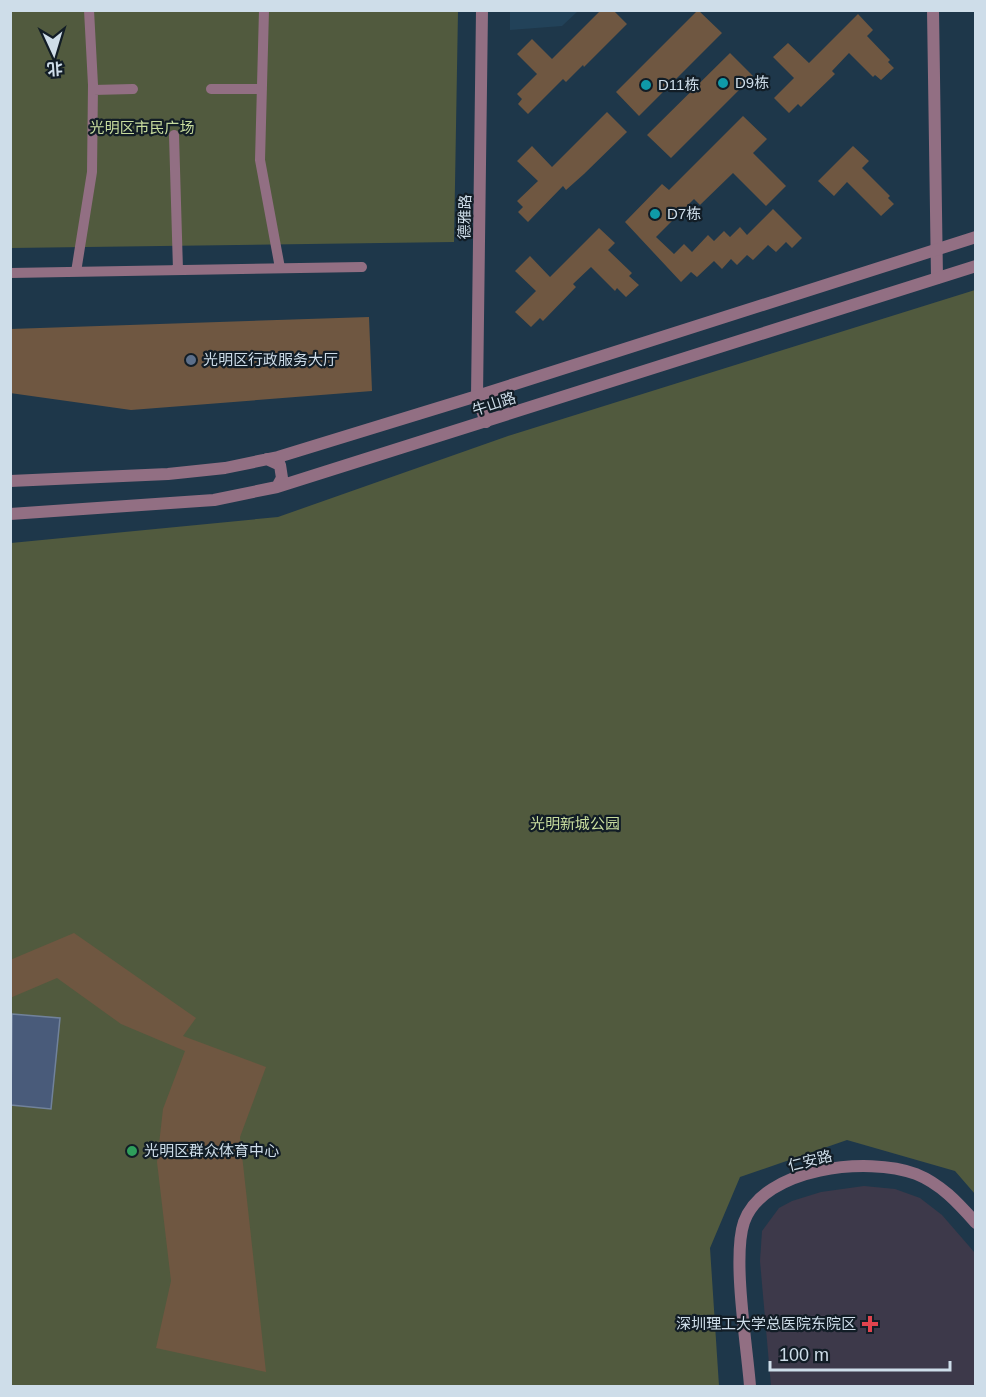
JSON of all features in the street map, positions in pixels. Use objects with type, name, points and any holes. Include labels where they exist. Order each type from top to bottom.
[{"type":"street","points":[[76,272],[92,172],[93,90],[90,10]]},
{"type":"street","points":[[264,10],[260,160],[280,268]]},
{"type":"street","name":"德雅路","points":[[482,10],[477,396],[486,422]]},
{"type":"street","points":[[933,10],[938,278]]},
{"type":"street","points":[[211,89],[262,89]]},
{"type":"street","points":[[93,90],[133,90]]},
{"type":"street","points":[[174,135],[178,270]]},
{"type":"street","name":"牛山路","points":[[10,481],[168,474],[225,468],[267,459],[325,444],[975,237]]},
{"type":"street","name":"牛山路","points":[[10,514],[214,500],[277,487],[975,266]]},
{"type":"street","points":[[10,273],[362,267]]},
{"type":"street","points":[[267,459],[280,465],[282,478],[277,487]]},
{"type":"street","name":"仁安路","points":[[750,1386],[740,1262],[741,1234],[749,1212],[769,1191],[799,1176],[842,1168],[899,1169],[930,1181],[944,1190],[975,1223]]},
{"type":"shaded area","points":[[510,10],[578,11],[562,26],[510,30]]},
{"type":"shaded area","points":[[12,1014],[60,1018],[51,1109],[11,1105]]},
{"type":"shaded area","name":"深圳理工大学总医院东院区","points":[[864,1186],[895,1189],[920,1198],[942,1215],[975,1253],[975,1386],[771,1386],[760,1261],[762,1231],[779,1208],[792,1201],[821,1192]]},
{"type":"green space","name":"光明区市民广场","points":[[10,11],[458,11],[454,242],[11,248]]},
{"type":"green space","name":"光明新城公园","points":[[975,290],[975,1194],[955,1171],[847,1140],[740,1177],[710,1248],[719,1386],[11,1386],[11,543],[278,517],[508,436]]},
{"type":"building","points":[[601,10],[613,10],[627,24],[584,67],[583,65],[566,82],[563,79],[528,114],[518,104],[522,99],[517,94],[537,74],[517,54],[532,39],[552,59]]},
{"type":"building","points":[[698,10],[722,33],[639,116],[616,92]]},
{"type":"building","points":[[858,14],[873,30],[867,36],[890,60],[888,62],[894,68],[881,80],[875,75],[873,77],[849,53],[832,71],[835,74],[801,107],[798,104],[789,113],[774,98],[794,78],[773,57],[788,43],[809,63]]},
{"type":"building","points":[[730,53],[753,76],[671,158],[647,135]]},
{"type":"building","points":[[607,112],[627,132],[566,190],[563,186],[528,222],[518,212],[523,207],[517,201],[538,181],[517,161],[532,146],[552,167]]},
{"type":"building","points":[[743,116],[767,139],[753,153],[786,186],[766,206],[733,173],[700,205],[694,199],[656,237],[674,254],[684,244],[692,252],[708,235],[714,241],[724,231],[730,237],[740,227],[747,235],[773,209],[802,238],[792,248],[786,242],[776,252],[768,245],[753,260],[747,255],[737,265],[731,259],[722,269],[714,261],[697,277],[691,272],[681,282],[625,222],[662,184],[669,190]]},
{"type":"building","points":[[853,146],[869,161],[862,168],[890,196],[888,198],[894,204],[881,216],[847,182],[834,196],[818,181]]},
{"type":"building","points":[[599,228],[615,243],[608,250],[632,273],[629,276],[639,285],[626,297],[617,288],[615,291],[591,267],[573,284],[576,287],[543,321],[540,318],[531,327],[515,312],[536,291],[515,271],[530,256],[550,277]]},
{"type":"building","name":"光明区行政服务大厅","points":[[369,317],[372,391],[131,410],[10,393],[10,329]]},
{"type":"building","points":[[74,933],[196,1018],[183,1036],[266,1067],[240,1137],[266,1372],[156,1348],[171,1281],[157,1162],[163,1109],[185,1051],[121,1024],[57,978],[10,998],[10,960]]},
{"type":"place","name":"D9栋","points":[[723,83]]},
{"type":"place","name":"D11栋","points":[[646,85]]},
{"type":"place","name":"D7栋","points":[[655,214]]},
{"type":"place","name":"光明区行政服务大厅","points":[[191,360]]},
{"type":"place","name":"光明区群众体育中心","points":[[132,1151]]},
{"type":"place","name":"深圳理工大学总医院东院区","points":[[870,1324]]}]
